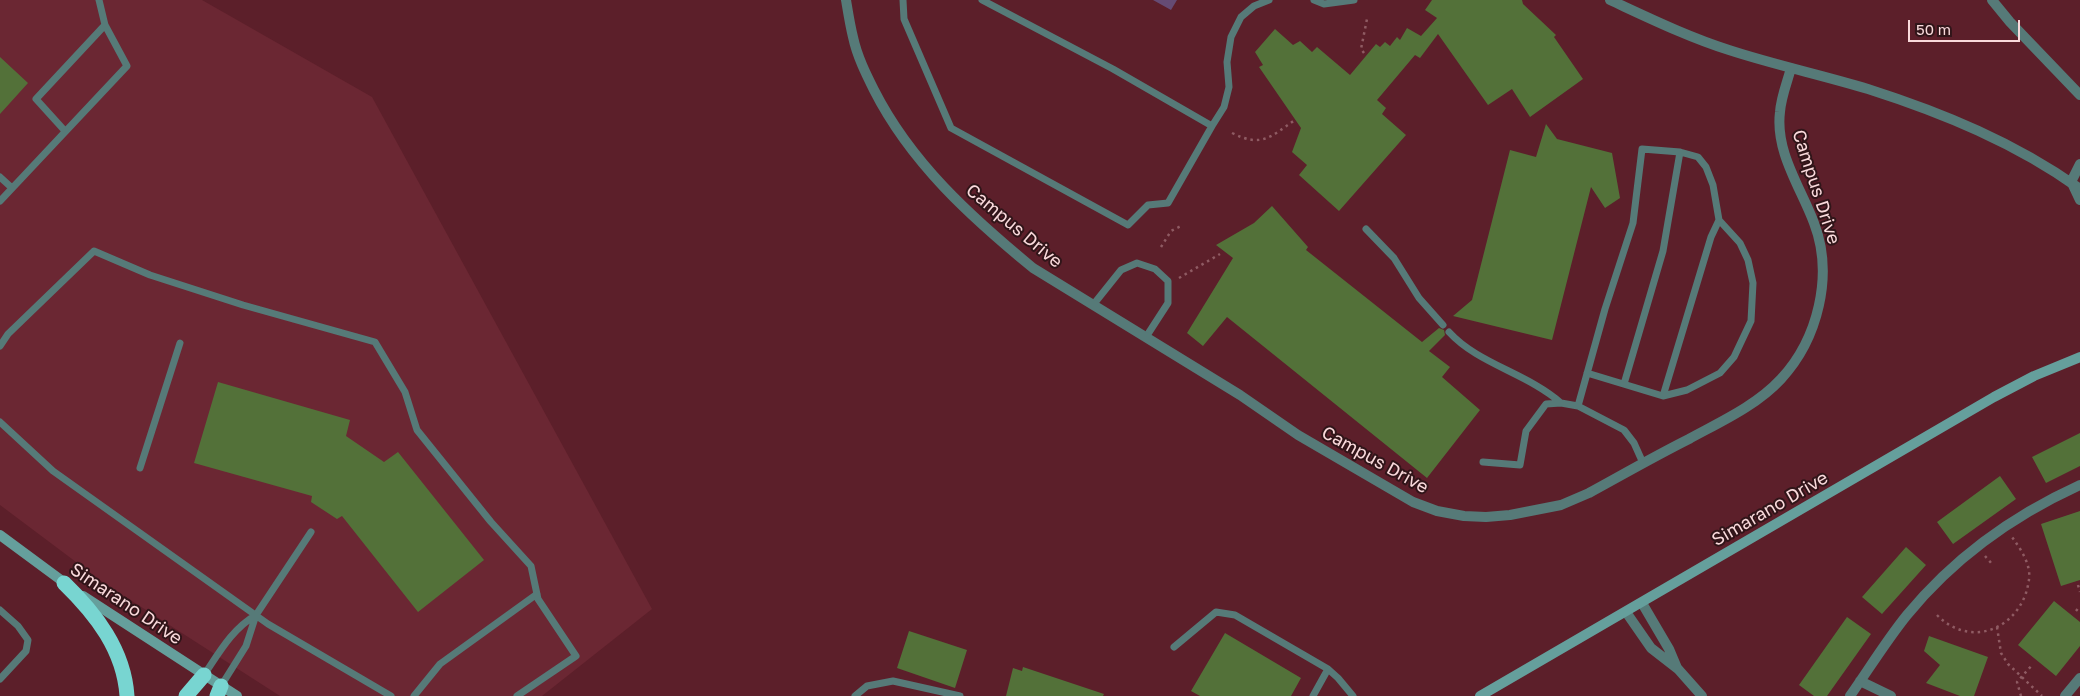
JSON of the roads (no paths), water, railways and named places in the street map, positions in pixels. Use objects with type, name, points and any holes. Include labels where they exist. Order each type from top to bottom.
[{"type":"highway","points":[[64,583],[91,610],[112,643],[124,674],[127,696]]},
{"type":"highway","points":[[186,696],[204,675]]},
{"type":"street","name":"Campus Drive","points":[[846,0],[853,39],[866,75],[888,117],[912,152],[943,187],[1033,268],[1146,337],[1184,363],[1240,395],[1298,435],[1363,474],[1413,502],[1464,516],[1510,515],[1561,505],[1589,493],[1755,401],[1780,380],[1796,361],[1811,331],[1820,301],[1823,271],[1821,248],[1815,225],[1793,177],[1780,131],[1780,113],[1791,68]]},
{"type":"street","points":[[1610,0],[1693,38],[1868,89],[1937,113],[2006,143],[2046,164],[2076,186]]},
{"type":"street","points":[[1992,0],[2010,22],[2080,96]]},
{"type":"street","points":[[2080,164],[2076,186],[2080,200]]},
{"type":"street","name":"Simarano Drive","points":[[1480,696],[2002,393],[2080,357]]},
{"type":"street","points":[[1850,696],[1911,611],[1954,567],[1987,540],[2024,514],[2080,486]]},
{"type":"street","name":"Simarano Drive","points":[[0,535],[64,583],[204,675],[219,691],[237,696]]},
{"type":"street","points":[[1642,602],[1669,649],[1678,669]]},
{"type":"street","points":[[1626,612],[1651,648],[1678,669],[1702,696]]},
{"type":"street","points":[[2065,696],[2080,678]]},
{"type":"street","points":[[1860,681],[1891,696]]},
{"type":"lane","points":[[0,201],[127,66],[105,25],[99,0]]},
{"type":"lane","points":[[903,0],[904,19],[951,128],[1128,225],[1148,205],[1168,203],[1224,107],[1229,87],[1227,62],[1232,37],[1241,17],[1254,6],[1269,0]]},
{"type":"lane","points":[[982,0],[1113,69],[1212,126]]},
{"type":"lane","points":[[1314,0],[1324,4],[1354,0]]},
{"type":"lane","points":[[65,131],[36,99],[105,25]]},
{"type":"lane","points":[[1578,406],[1587,373],[1605,309],[1633,223],[1642,149],[1680,152],[1698,157],[1706,167],[1713,185],[1719,220],[1740,243],[1748,260],[1753,283],[1751,320],[1734,356],[1720,373],[1687,390],[1663,396],[1587,373]]},
{"type":"lane","points":[[1624,384],[1663,251],[1680,152]]},
{"type":"lane","points":[[0,177],[12,188]]},
{"type":"lane","points":[[1663,396],[1711,237],[1719,220]]},
{"type":"lane","points":[[1366,228],[1394,258],[1419,298],[1443,324]]},
{"type":"lane","points":[[0,346],[8,334],[94,250],[168,281],[243,305],[375,342],[405,392],[417,430],[491,522],[531,566],[537,594],[576,656],[517,696]]},
{"type":"lane","points":[[1093,305],[1121,270],[1137,263],[1154,269],[1168,281],[1168,304],[1146,337]]},
{"type":"lane","points":[[1448,332],[1472,352],[1545,389],[1561,403]]},
{"type":"lane","points":[[140,468],[180,343]]},
{"type":"lane","points":[[1483,462],[1520,465],[1526,431],[1546,404],[1561,403],[1578,406],[1624,430],[1634,443],[1643,463]]},
{"type":"lane","points":[[0,422],[53,472],[276,630],[391,696]]},
{"type":"lane","points":[[219,691],[246,646],[256,615],[311,532]]},
{"type":"lane","points":[[414,696],[440,664],[537,594]]},
{"type":"lane","points":[[0,610],[18,626],[28,640],[26,651],[0,679]]},
{"type":"lane","points":[[1174,647],[1216,612],[1235,615],[1328,670],[1343,683],[1353,696]]},
{"type":"lane","points":[[204,675],[238,627],[256,615]]},
{"type":"lane","points":[[0,665],[7,672]]},
{"type":"lane","points":[[1313,696],[1328,670]]},
{"type":"lane","points":[[855,696],[867,686],[893,681],[960,696]]}]
